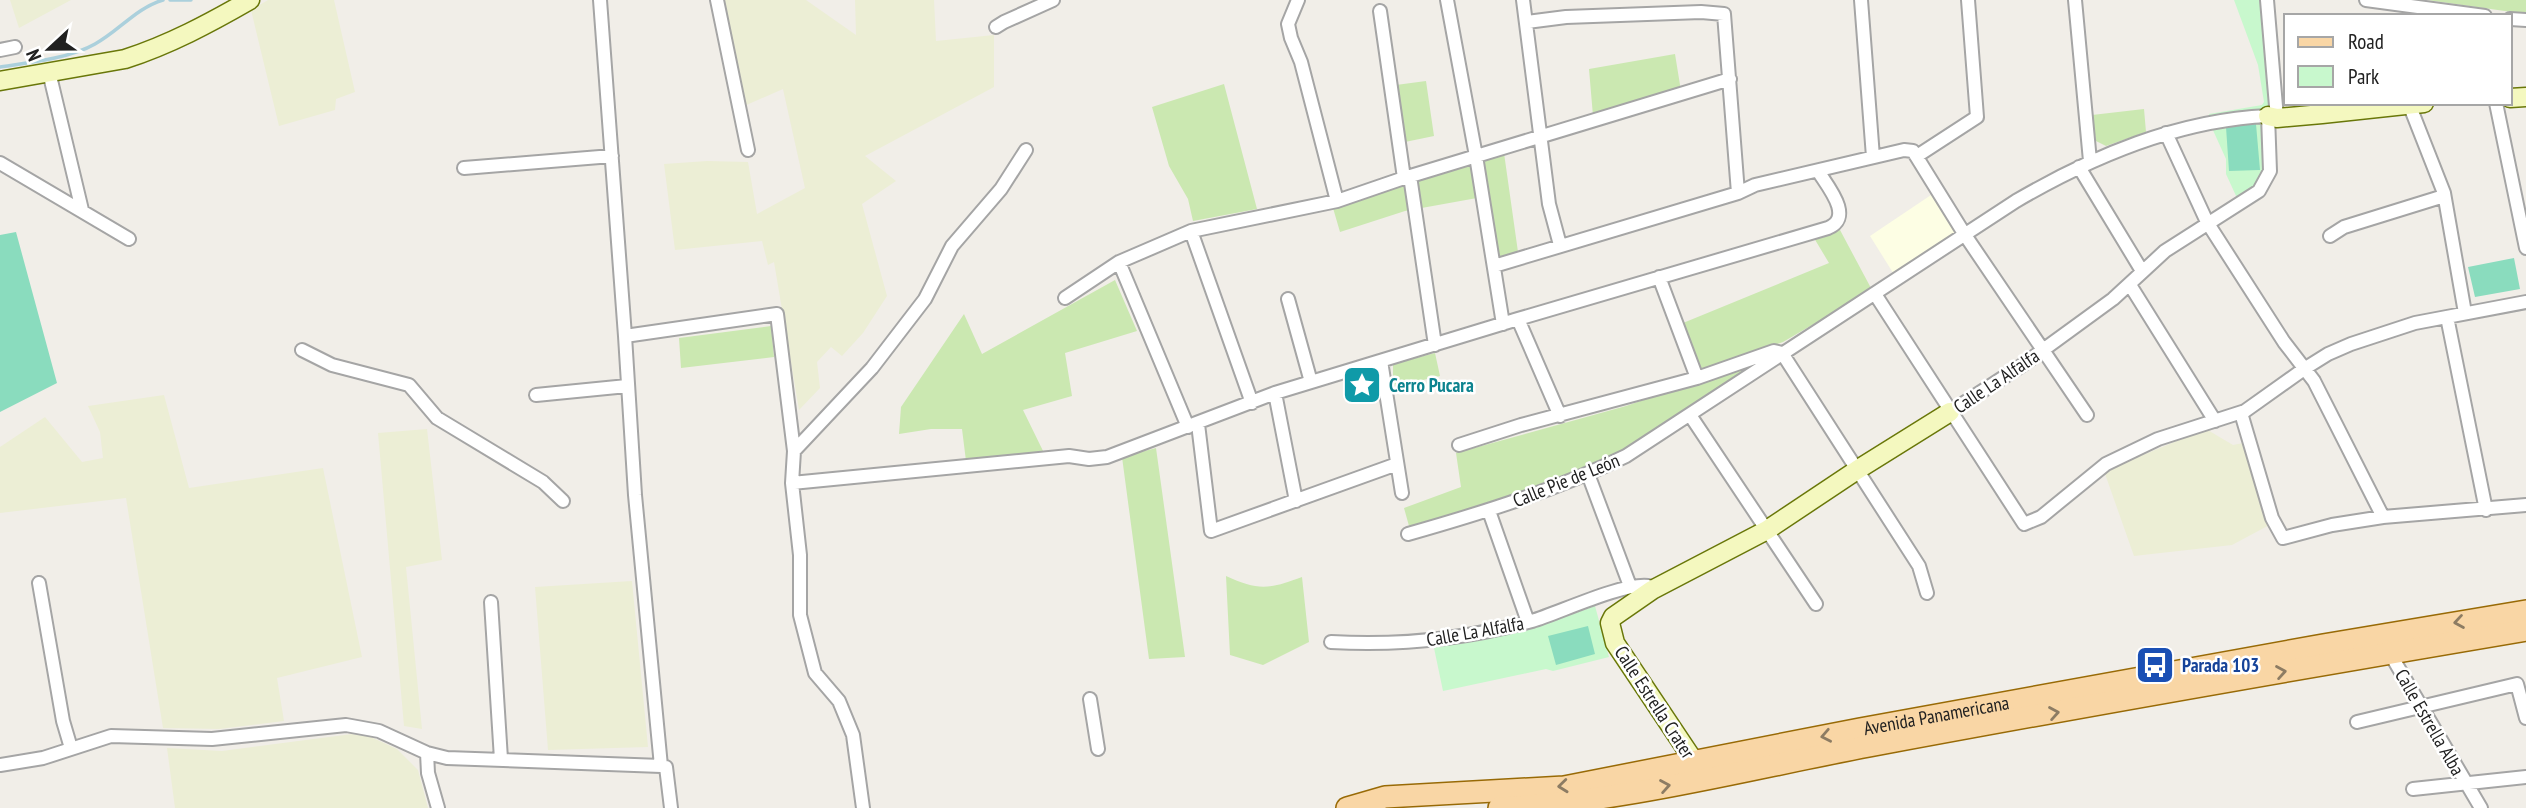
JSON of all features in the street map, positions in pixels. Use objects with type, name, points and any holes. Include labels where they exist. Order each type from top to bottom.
[{"type":"main road","name":"Avenida Panamericana","points":[[2390,643],[2526,611]]},
{"type":"main road","name":"Avenida Panamericana","points":[[1347,808],[1395,796],[1564,787],[1696,771],[1738,763],[1860,729],[2390,643],[2526,629]]},
{"type":"main road","name":"Avenida Panamericana","points":[[1499,808],[1634,800],[1696,771]]},
{"type":"street","points":[[0,81],[143,53],[217,19],[250,0]]},
{"type":"street","points":[[0,765],[43,758],[111,736],[212,739],[346,726],[379,731],[427,753],[447,758],[661,766],[636,508],[600,0]]},
{"type":"street","points":[[718,0],[748,150]]},
{"type":"street","points":[[996,27],[1054,0]]},
{"type":"street","points":[[1298,0],[1288,24],[1301,62],[1337,201]]},
{"type":"street","points":[[1447,0],[1503,324]]},
{"type":"street","points":[[1523,0],[1549,204],[1560,245]]},
{"type":"street","points":[[1861,0],[1873,157]]},
{"type":"street","points":[[1917,156],[1977,117],[1968,0]]},
{"type":"street","points":[[2075,0],[2084,164],[2142,271]]},
{"type":"street","points":[[2267,0],[2273,117],[2405,105]]},
{"type":"street","points":[[2366,0],[2406,11],[2453,14]]},
{"type":"street","points":[[1380,11],[1435,345]]},
{"type":"street","points":[[1527,22],[1566,17],[1701,12],[1724,14],[1738,193]]},
{"type":"street","points":[[0,50],[15,47]]},
{"type":"street","points":[[49,72],[82,210]]},
{"type":"street","points":[[1065,298],[1119,262],[1191,231],[1337,201],[1407,177],[1730,79]]},
{"type":"street","points":[[2416,105],[2444,196],[2465,313]]},
{"type":"street","points":[[2496,105],[2526,248]]},
{"type":"street","name":"Calle Pie de León","points":[[1408,534],[1489,510],[1588,474],[1626,456],[2016,201],[2084,164],[2166,133],[2239,117],[2273,117]]},
{"type":"street","name":"Calle La Alfalfa","points":[[1610,623],[1622,609],[1652,590],[1767,530],[1950,412],[2042,350],[2130,285],[2165,251],[2207,222],[2249,198],[2266,181],[2270,171],[2273,117]]},
{"type":"street","points":[[2166,133],[2207,222],[2321,394],[2383,517]]},
{"type":"street","points":[[794,451],[872,368],[925,299],[952,246],[1001,189],[1026,150]]},
{"type":"street","points":[[1493,266],[1738,193],[1755,185],[1905,150],[1913,151],[1965,235],[2087,415]]},
{"type":"street","points":[[464,169],[612,156]]},
{"type":"street","points":[[0,163],[129,239]]},
{"type":"street","points":[[792,483],[1069,456],[1089,459],[1107,457],[1275,393],[1836,225],[1840,210],[1818,170]]},
{"type":"street","points":[[2330,236],[2344,226],[2444,196]]},
{"type":"street","points":[[1191,231],[1252,402]]},
{"type":"street","points":[[1119,262],[1193,426],[1211,531],[1397,464]]},
{"type":"street","points":[[1659,277],[1697,379]]},
{"type":"street","points":[[2130,285],[2215,421]]},
{"type":"street","points":[[1875,294],[2024,524],[2041,517],[2118,457],[2158,439],[2241,412],[2328,354],[2382,332],[2526,302]]},
{"type":"street","points":[[1288,299],[1311,382]]},
{"type":"street","points":[[625,336],[777,314],[794,451],[792,483],[800,555],[800,615],[815,673],[839,701],[853,735],[863,808]]},
{"type":"street","points":[[2447,317],[2486,510]]},
{"type":"street","points":[[1518,319],[1560,416]]},
{"type":"street","points":[[302,350],[332,365],[409,385],[438,418],[543,482],[563,501]]},
{"type":"street","points":[[1459,445],[1521,425],[1697,379],[1774,351],[1782,353],[1919,566],[1927,593]]},
{"type":"street","points":[[1381,362],[1402,493]]},
{"type":"street","points":[[536,395],[627,386]]},
{"type":"street","points":[[1275,393],[1296,501]]},
{"type":"street","points":[[2241,412],[2272,518],[2283,538],[2332,525],[2383,517],[2526,505]]},
{"type":"street","points":[[1690,415],[1816,604]]},
{"type":"street","points":[[1588,474],[1630,586]]},
{"type":"street","points":[[1489,510],[1528,622]]},
{"type":"street","points":[[39,583],[63,721],[71,748]]},
{"type":"street","name":"Calle La Alfalfa","points":[[1331,642],[1431,641],[1528,622],[1630,586],[1648,586],[1652,590]]},
{"type":"street","points":[[491,602],[501,759]]},
{"type":"street","name":"Calle Estrella Crater","points":[[1610,623],[1615,642],[1696,771]]},
{"type":"street","name":"Calle Estrella Alba","points":[[2390,643],[2395,662],[2481,808]]},
{"type":"street","points":[[2357,722],[2517,684],[2526,718]]},
{"type":"street","points":[[1090,699],[1098,749]]},
{"type":"street","points":[[427,753],[438,808]]},
{"type":"street","points":[[666,767],[671,808]]},
{"type":"street","points":[[2413,789],[2526,777]]},
{"type":"shaded area","points":[[10,0],[71,0],[19,28]]},
{"type":"shaded area","points":[[268,0],[334,0],[355,92],[336,99],[335,110],[279,126],[251,10]]},
{"type":"shaded area","points":[[723,0],[806,0],[856,35],[855,0],[934,0],[936,41],[994,35],[994,87],[865,156],[896,181],[862,204],[887,296],[863,333],[842,356],[831,347],[817,362],[820,388],[799,410],[774,262],[768,265],[762,241],[675,250],[664,164],[748,162],[757,214],[805,188],[783,89],[744,106]]},
{"type":"shaded area","points":[[1931,195],[1955,230],[1953,235],[1895,276],[1870,236]]},
{"type":"shaded area","points":[[164,395],[189,488],[323,468],[362,657],[277,678],[284,721],[219,729],[163,728],[126,498],[0,513],[0,447],[45,417],[82,462],[103,458],[100,432],[88,406]]},
{"type":"shaded area","points":[[427,429],[442,560],[406,567],[422,729],[404,726],[378,433]]},
{"type":"shaded area","points":[[2206,429],[2233,445],[2253,441],[2275,522],[2232,545],[2134,556],[2104,471]]},
{"type":"shaded area","points":[[632,581],[648,747],[548,750],[535,587]]},
{"type":"shaded area","points":[[352,734],[371,737],[397,749],[418,770],[428,808],[175,808],[167,748],[222,751]]},
{"type":"green space","points":[[2234,0],[2263,0],[2271,97],[2268,106],[2262,110],[2210,119],[2209,114],[2262,105],[2264,102],[2258,65]]},
{"type":"green space","points":[[2427,0],[2526,0],[2526,14]]},
{"type":"green space","points":[[1675,54],[1681,91],[1593,116],[1589,69]]},
{"type":"green space","points":[[1426,81],[1434,136],[1405,142],[1396,85]]},
{"type":"green space","points":[[1224,84],[1257,209],[1193,221],[1188,199],[1169,166],[1152,107]]},
{"type":"green space","points":[[2144,109],[2146,132],[2106,146],[2096,141],[2092,115]]},
{"type":"green space","points":[[2260,121],[2264,124],[2267,171],[2261,183],[2237,198],[2226,174],[2226,159],[2212,128]]},
{"type":"green space","points":[[2256,124],[2260,170],[2229,171],[2226,127]]},
{"type":"green space","points":[[1504,153],[1518,252],[1498,259],[1482,159]]},
{"type":"green space","points":[[1472,162],[1477,198],[1405,211],[1340,232],[1333,208]]},
{"type":"green space","points":[[1840,230],[1872,290],[1783,342],[1708,369],[1702,370],[1698,367],[1683,323],[1829,263],[1814,238]]},
{"type":"green space","points":[[16,232],[57,383],[0,412],[0,235]]},
{"type":"green space","points":[[2514,258],[2520,289],[2475,297],[2468,267]]},
{"type":"green space","points":[[1115,280],[1137,331],[1065,353],[1072,396],[1023,410],[1045,455],[966,461],[962,429],[931,429],[899,434],[901,407],[964,314],[982,354]]},
{"type":"green space","points":[[771,326],[774,357],[681,368],[679,338]]},
{"type":"green space","points":[[1435,353],[1440,376],[1393,387],[1393,364]]},
{"type":"green space","points":[[1768,357],[1701,403],[1619,453],[1479,507],[1409,526],[1404,508],[1461,487],[1456,453],[1626,406]]},
{"type":"green space","points":[[1156,448],[1185,657],[1149,659],[1122,457]]},
{"type":"green space","points":[[1226,576],[1264,587],[1302,577],[1309,642],[1263,665],[1230,655]]},
{"type":"green space","points":[[1595,606],[1609,657],[1553,671],[1546,669],[1443,691],[1434,648],[1542,625]]},
{"type":"green space","points":[[1588,626],[1595,654],[1556,665],[1548,636]]},
{"type":"waterway","points":[[0,67],[49,59],[85,49],[104,39],[144,8],[163,0]]},
{"type":"waterway","points":[[170,0],[191,0]]},
{"type":"place","name":"Cerro Pucara","points":[[1362,385]]},
{"type":"place","name":"Parada 103","points":[[2155,665]]}]
